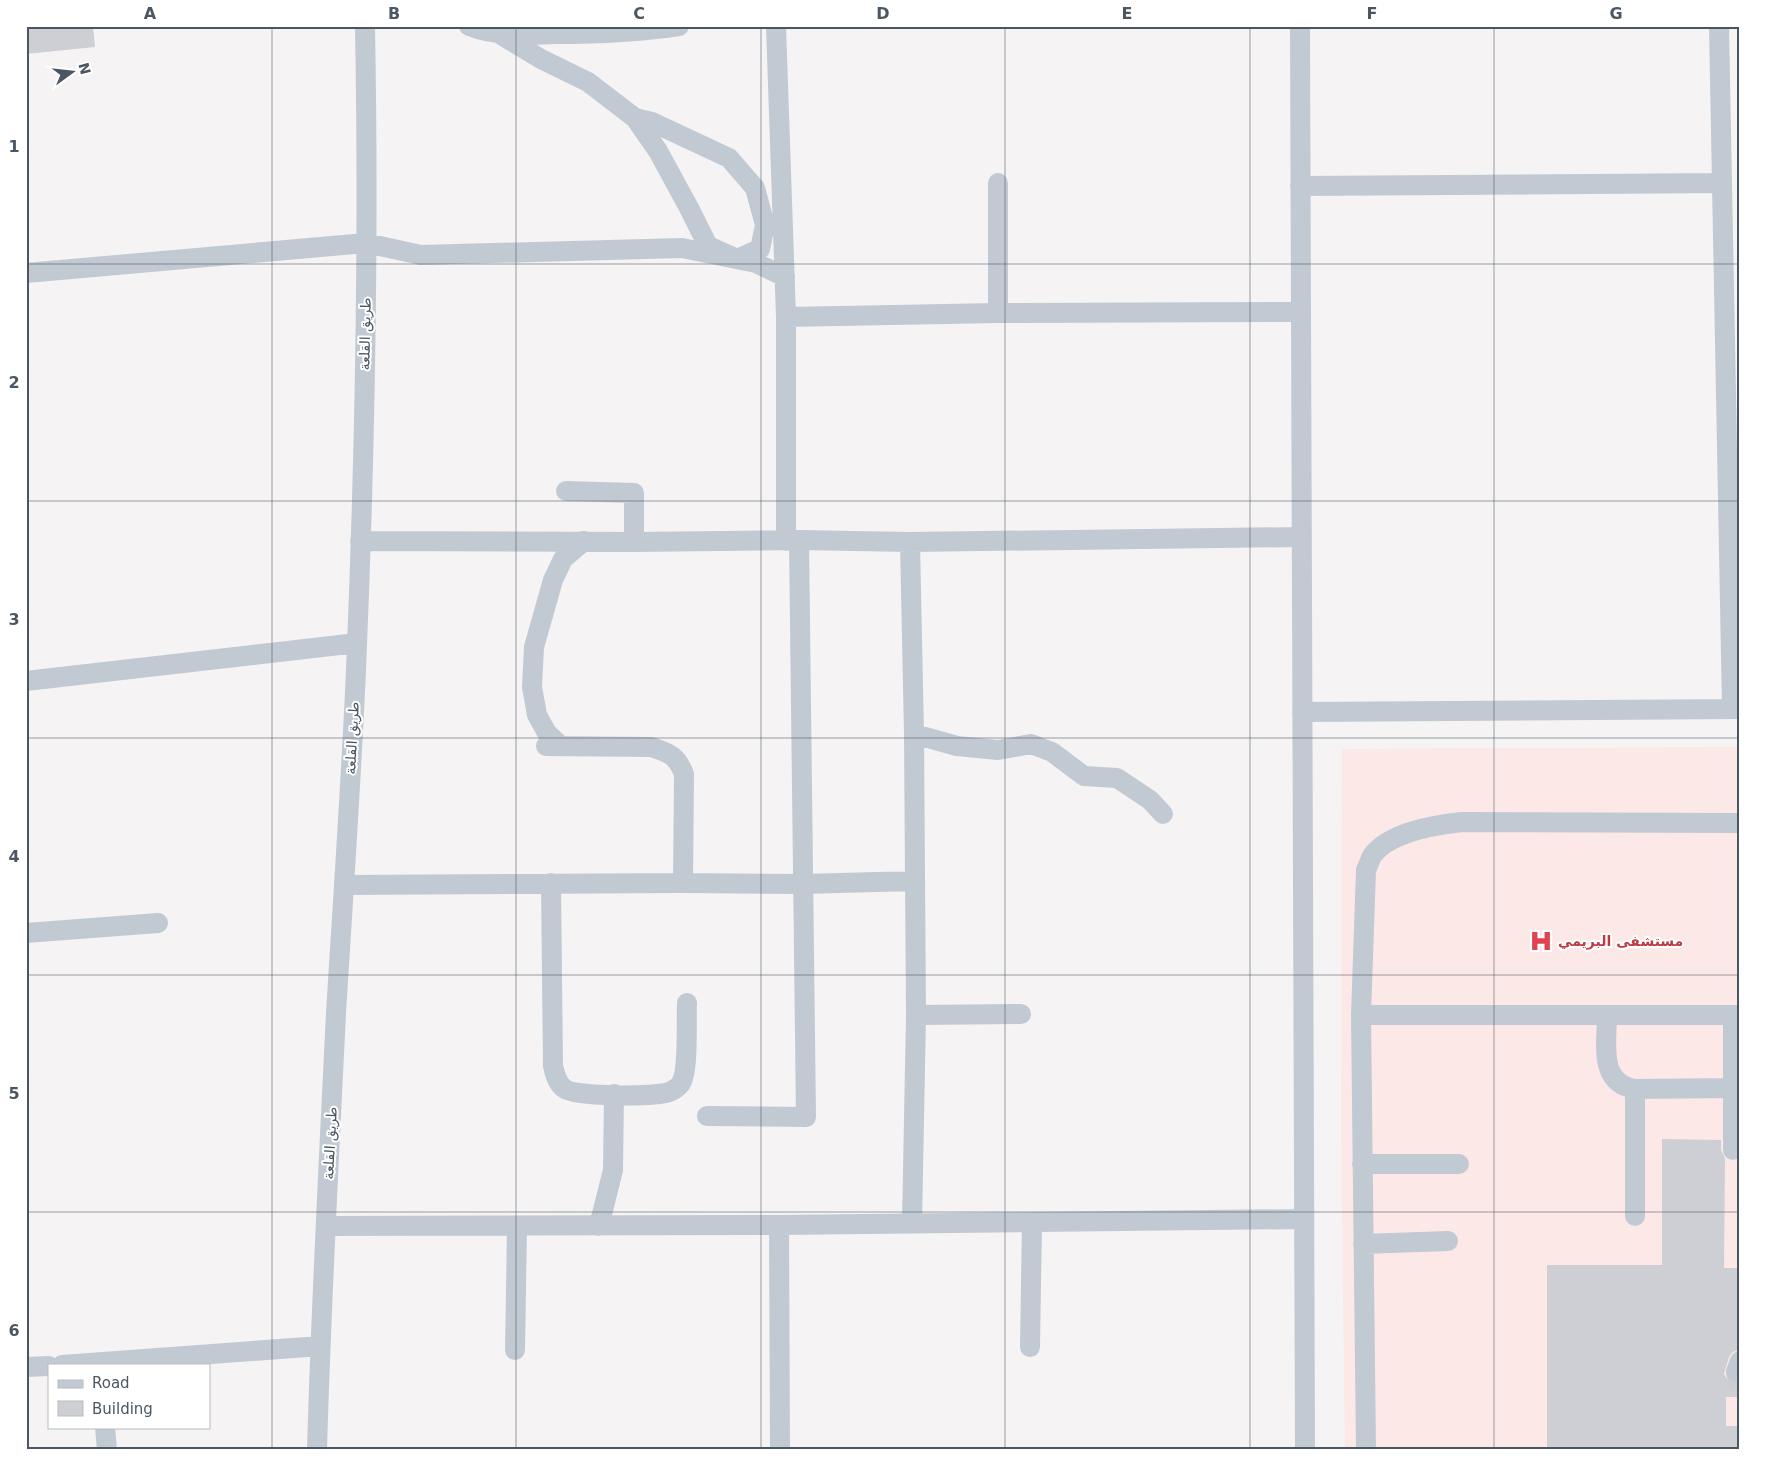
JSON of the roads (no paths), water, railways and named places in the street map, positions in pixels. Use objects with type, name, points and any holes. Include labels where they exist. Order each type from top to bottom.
[{"type":"street","name":"طريق القلعة","points":[[317,1450],[320,1346],[357,643],[364,434],[367,147],[365,26]]},
{"type":"street","points":[[469,26],[483,32],[516,35],[582,34],[679,26]]},
{"type":"street","points":[[707,1116],[806,1117],[802,884],[776,26]]},
{"type":"street","points":[[1300,26],[1304,1450]]},
{"type":"street","points":[[1302,712],[1736,709],[1719,26]]},
{"type":"street","points":[[498,33],[541,59],[588,82],[635,118],[658,151],[690,208],[708,246],[737,259],[760,249],[764,225],[754,188],[729,158],[652,122],[635,118]]},
{"type":"street","points":[[998,183],[998,314]]},
{"type":"street","points":[[1300,186],[1722,183]]},
{"type":"street","points":[[26,272],[366,243],[421,255],[682,248],[756,263],[785,277]]},
{"type":"street","points":[[786,317],[1300,312]]},
{"type":"street","points":[[566,492],[634,492],[634,542]]},
{"type":"street","points":[[360,541],[634,542],[792,540],[910,542],[1301,537]]},
{"type":"street","points":[[584,541],[563,560],[553,580],[534,648],[532,687],[537,715],[554,746],[651,746],[666,751],[678,760],[684,774],[683,882]]},
{"type":"street","points":[[910,542],[914,734],[916,1015],[912,1223]]},
{"type":"street","points":[[26,681],[357,643]]},
{"type":"street","points":[[914,734],[957,746],[998,750],[1031,744],[1052,752],[1084,776],[1117,778],[1150,800],[1163,814]]},
{"type":"street","points":[[1366,1450],[1361,1015],[1366,870],[1372,856],[1384,844],[1418,830],[1462,822],[1740,823]]},
{"type":"street","points":[[344,884],[683,882],[802,884],[915,881]]},
{"type":"street","points":[[552,883],[552,1066],[558,1082],[566,1090],[581,1094],[652,1095],[670,1092],[681,1084],[685,1067],[687,1003]]},
{"type":"street","points":[[26,933],[158,923]]},
{"type":"street","points":[[916,1015],[1021,1014]]},
{"type":"street","points":[[1361,1015],[1736,1015],[1733,1150]]},
{"type":"street","points":[[1607,1015],[1608,1066],[1611,1075],[1617,1082],[1626,1087],[1635,1088],[1733,1088]]},
{"type":"street","points":[[1635,1088],[1635,1216]]},
{"type":"street","points":[[599,1226],[613,1170],[614,1094]]},
{"type":"street","points":[[1362,1164],[1458,1164]]},
{"type":"street","points":[[326,1226],[779,1225],[1304,1219]]},
{"type":"street","points":[[1030,1347],[1032,1222]]},
{"type":"street","points":[[779,1225],[780,1450]]},
{"type":"street","points":[[515,1350],[518,1226]]},
{"type":"street","points":[[1363,1244],[1448,1241]]},
{"type":"street","points":[[101,1364],[320,1346]]},
{"type":"street","points":[[26,1367],[48,1366]]},
{"type":"street","points":[[106,1428],[107,1450]]},
{"type":"tunnel","points":[[1736,1372],[1740,1387]]},
{"type":"place","name":"مستشفى البريمي","points":[[1541,941]]}]
